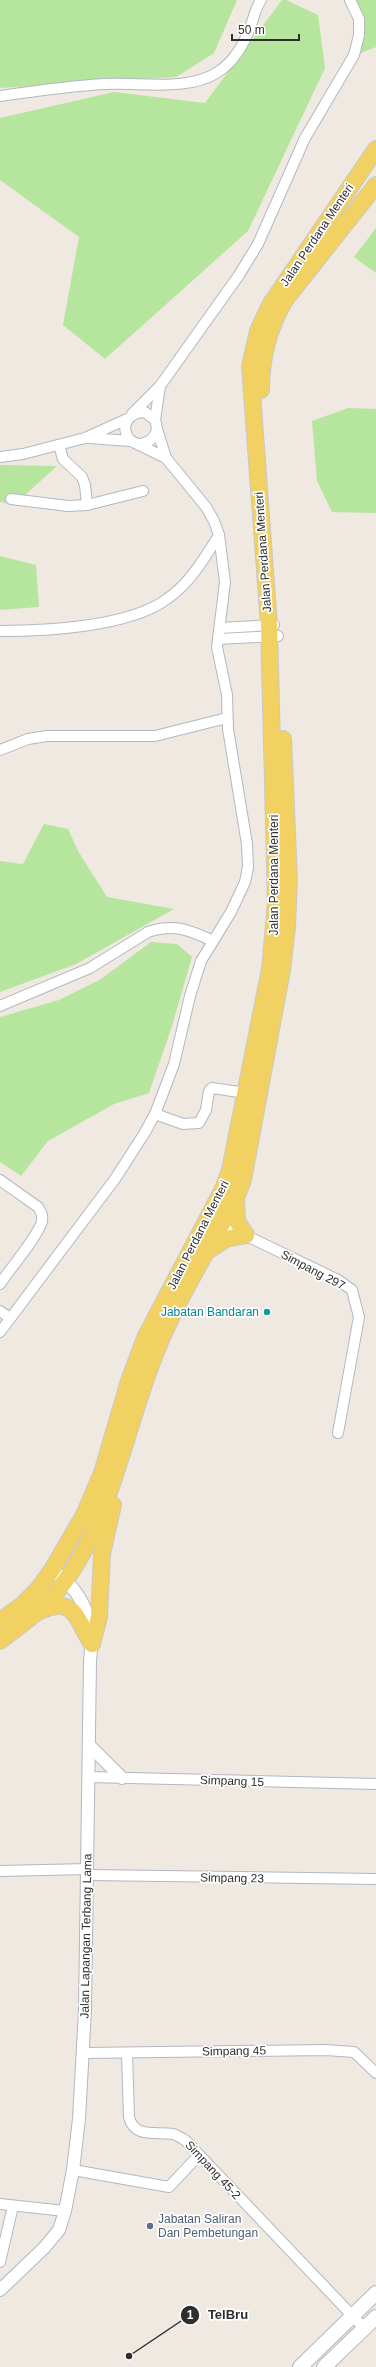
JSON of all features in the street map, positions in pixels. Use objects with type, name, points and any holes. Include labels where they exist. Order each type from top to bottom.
[{"type":"main road","name":"Jalan Perdana Menteri","points":[[0,1641],[38,1611],[65,1580],[94,1533],[141,1393],[160,1342],[208,1250],[230,1170],[270,969],[276,903],[273,631],[250,383],[253,346],[262,318],[270,305],[376,149]]},
{"type":"main road","name":"Jalan Perdana Menteri","points":[[0,1621],[33,1594],[52,1570],[84,1515],[97,1486],[129,1381],[145,1338],[216,1221],[236,1198],[247,1164],[282,970],[287,927],[289,879],[273,631],[261,406],[263,356],[272,323],[285,300],[376,186]]},
{"type":"main road","points":[[208,1250],[226,1239],[246,1235],[237,1221],[236,1198]]},
{"type":"main road","points":[[92,1644],[99,1617],[102,1554],[121,1456]]},
{"type":"main road","points":[[38,1611],[59,1605],[76,1613],[83,1632],[92,1644]]},
{"type":"main road","points":[[300,2367],[376,2293]]},
{"type":"main road","points":[[352,2316],[367,2316],[376,2307]]},
{"type":"main road","points":[[324,2367],[376,2317]]},
{"type":"street","points":[[0,96],[54,88],[107,84],[178,84],[198,81],[219,72],[235,56],[244,41],[257,5],[261,0]]},
{"type":"street","points":[[135,443],[125,431],[130,417],[160,386],[239,274],[258,244],[305,138],[354,55],[359,35],[358,20],[350,0]]},
{"type":"street","points":[[135,443],[151,440],[156,424],[160,386]]},
{"type":"street","points":[[0,457],[85,438],[130,417],[145,412],[156,424],[166,458],[206,507],[214,520],[218,535],[225,582],[218,639],[220,667],[227,695],[227,718],[247,844],[248,867],[237,901],[201,961],[174,1064],[155,1114],[132,1154],[115,1179],[0,1332]]},
{"type":"street","points":[[85,438],[103,438],[135,443],[166,458]]},
{"type":"street","points":[[59,445],[63,459],[82,477],[85,485],[87,505]]},
{"type":"street","points":[[11,499],[51,505],[87,505],[143,491]]},
{"type":"street","points":[[0,632],[64,629],[122,618],[146,611],[166,600],[187,582],[218,535]]},
{"type":"street","points":[[220,628],[273,631]]},
{"type":"street","points":[[218,639],[273,631]]},
{"type":"street","points":[[0,750],[28,739],[47,736],[155,736],[227,718]]},
{"type":"street","points":[[0,1006],[90,968],[148,932],[158,928],[182,927],[213,941]]},
{"type":"street","points":[[155,1114],[183,1124],[199,1123],[203,1118],[209,1091],[212,1088],[246,1093]]},
{"type":"street","points":[[0,1180],[38,1207],[42,1213],[43,1219],[38,1230],[0,1284]]},
{"type":"street","name":"Simpang 297","points":[[216,1221],[338,1280],[352,1290],[359,1317],[338,1433]]},
{"type":"street","points":[[0,1311],[10,1318]]},
{"type":"street","name":"Jalan Lapangan Terbang Lama","points":[[0,2290],[44,2248],[59,2230],[65,2211],[73,2170],[84,2053],[88,1872],[88,1777],[92,1644],[89,1615],[82,1598],[65,1580],[52,1570]]},
{"type":"street","points":[[89,1745],[122,1778]]},
{"type":"street","name":"Simpang 15","points":[[88,1777],[376,1784]]},
{"type":"street","name":"Simpang 23","points":[[0,1871],[376,1879]]},
{"type":"street","name":"Simpang 45","points":[[84,2053],[127,2054],[234,2050],[354,2052],[376,2072]]},
{"type":"street","name":"Simpang 45-2","points":[[127,2054],[129,2117],[132,2125],[141,2132],[174,2134],[185,2140],[364,2328]]},
{"type":"street","points":[[73,2170],[169,2187],[199,2155]]},
{"type":"street","points":[[0,2204],[65,2211]]},
{"type":"street","points":[[0,2262],[13,2206]]},
{"type":"green space","points":[[0,0],[237,0],[214,53],[176,77],[0,88]]},
{"type":"green space","points":[[282,0],[286,0],[318,15],[325,68],[248,231],[105,359],[63,325],[79,237],[0,180],[0,118],[114,92],[205,103]]},
{"type":"green space","points":[[348,0],[376,0],[376,47],[361,53]]},
{"type":"green space","points":[[376,228],[376,273],[354,257]]},
{"type":"green space","points":[[348,408],[376,409],[376,513],[332,512],[317,481],[312,421]]},
{"type":"green space","points":[[0,465],[57,466],[15,504],[0,502]]},
{"type":"green space","points":[[0,556],[36,565],[39,607],[0,610]]},
{"type":"green space","points":[[44,824],[68,829],[78,851],[107,897],[174,909],[76,964],[0,992],[0,861],[23,864]]},
{"type":"green space","points":[[151,942],[177,944],[192,957],[172,1026],[149,1093],[114,1104],[48,1141],[21,1176],[0,1162],[0,1017],[59,1000],[101,979]]},
{"type":"place","name":"Jabatan Bandaran","points":[[267,1312]]},
{"type":"place","name":"Jabatan Saliran Dan Pembetungan","points":[[150,2226]]},
{"type":"place","name":"TelBru","points":[[129,2356]]}]
